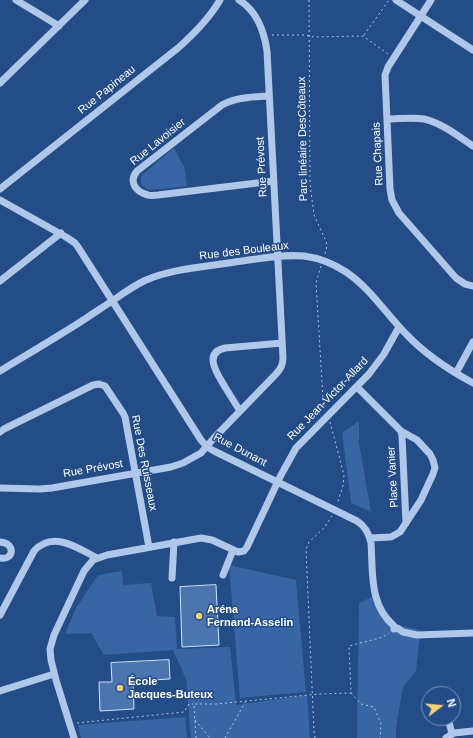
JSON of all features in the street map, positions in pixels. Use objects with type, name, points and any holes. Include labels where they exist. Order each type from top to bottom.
[{"type":"street","points":[[16,0],[59,26]]},
{"type":"street","points":[[0,84],[85,0]]},
{"type":"street","name":"Rue Papineau","points":[[0,189],[183,44],[202,26],[220,0]]},
{"type":"street","name":"Rue Prévost","points":[[0,488],[46,488],[171,467],[183,463],[198,456],[281,368],[283,362],[267,51],[265,35],[255,15],[248,6],[238,0]]},
{"type":"street","points":[[396,0],[473,50]]},
{"type":"street","name":"Rue Chapais","points":[[431,0],[388,67],[385,75],[390,189],[392,200],[396,209],[456,278],[465,284],[473,286]]},
{"type":"street","points":[[1,72],[8,76]]},
{"type":"street","name":"Rue Lavoisier","points":[[269,96],[238,99],[222,105],[137,171],[133,181],[135,188],[144,194],[158,196],[274,180]]},
{"type":"street","points":[[387,119],[418,119],[430,121],[443,126],[473,146]]},
{"type":"street","name":"Rue Dunant","points":[[0,200],[61,233],[78,247],[201,440],[207,447],[360,523],[365,528],[370,538]]},
{"type":"street","points":[[0,281],[61,233]]},
{"type":"street","name":"Rue des Bouleaux","points":[[0,371],[140,283],[164,274],[182,270],[278,257],[304,256],[323,261],[340,268],[356,280],[407,336],[425,352],[456,373],[473,382]]},
{"type":"street","name":"Rue Jean-Victor-Allard","points":[[233,550],[242,552],[247,547],[296,448],[369,374],[379,361],[399,327]]},
{"type":"street","points":[[456,373],[473,342]]},
{"type":"street","points":[[240,411],[214,368],[213,359],[215,355],[226,348],[282,343]]},
{"type":"street","name":"Rue Des Ruisseaux","points":[[0,432],[93,384],[101,384],[107,388],[125,417],[149,547]]},
{"type":"street","name":"Place Vanier","points":[[357,387],[401,431],[417,440],[430,454],[435,468],[421,500],[400,532],[395,536],[370,538]]},
{"type":"street","name":"Place Vanier","points":[[401,431],[406,523]]},
{"type":"street","points":[[74,738],[54,674],[50,655],[51,644],[54,634],[84,571],[90,563],[97,558],[112,553],[205,538],[233,550],[223,575]]},
{"type":"street","points":[[370,538],[375,597],[382,612],[394,626],[394,629],[397,628],[404,632],[417,635],[473,633]]},
{"type":"street","points":[[0,542],[8,544],[12,551],[9,557],[4,559],[0,558]]},
{"type":"street","points":[[0,615],[34,551],[40,546],[52,542],[67,543],[97,558]]},
{"type":"street","points":[[172,578],[174,542]]},
{"type":"street","points":[[0,691],[54,674]]},
{"type":"street","points":[[450,726],[452,734]]},
{"type":"street","points":[[446,738],[452,734],[462,731],[473,731]]},
{"type":"path","name":"Parc linéaire DesCôteaux","points":[[309,0],[310,184],[314,215],[327,243],[327,250],[316,283],[323,399],[344,475],[342,490],[331,517],[326,525],[309,542],[306,549],[314,738]]},
{"type":"path","points":[[363,36],[389,0]]},
{"type":"path","points":[[265,35],[305,35],[314,37],[363,36],[394,58]]},
{"type":"path","points":[[380,738],[381,724],[374,707],[361,704],[351,693],[349,646],[383,637],[394,629]]},
{"type":"path","points":[[70,726],[78,723],[184,712],[189,704],[216,704],[319,694],[351,693]]},
{"type":"path","points":[[225,738],[247,701]]},
{"type":"path","points":[[194,704],[196,738]]},
{"type":"path","points":[[195,720],[210,738]]},
{"type":"shaded area","points":[[174,148],[184,167],[187,186],[148,190],[141,184],[141,176]]},
{"type":"shaded area","points":[[359,421],[359,443],[371,512],[351,503],[342,433]]},
{"type":"shaded area","points":[[229,565],[296,580],[306,692],[240,698]]},
{"type":"shaded area","points":[[122,571],[123,585],[151,583],[157,616],[175,617],[177,649],[230,647],[236,705],[307,695],[310,738],[191,738],[186,679],[173,650],[104,655],[91,633],[65,634],[76,608],[98,575]]},
{"type":"shaded area","points":[[374,596],[396,624],[422,631],[419,642],[416,671],[403,687],[396,727],[396,738],[357,738],[359,603]]},
{"type":"shaded area","points":[[185,717],[187,738],[81,738],[78,725]]},
{"type":"building","name":"Aréna Fernand-Asselin","points":[[216,585],[219,645],[182,647],[180,587]]},
{"type":"building","points":[[169,660],[170,679],[133,681],[134,709],[100,711],[99,682],[112,682],[111,663]]},
{"type":"place","name":"Aréna Fernand-Asselin","points":[[199,616]]},
{"type":"place","name":"École Jacques-Buteux","points":[[120,688]]}]
